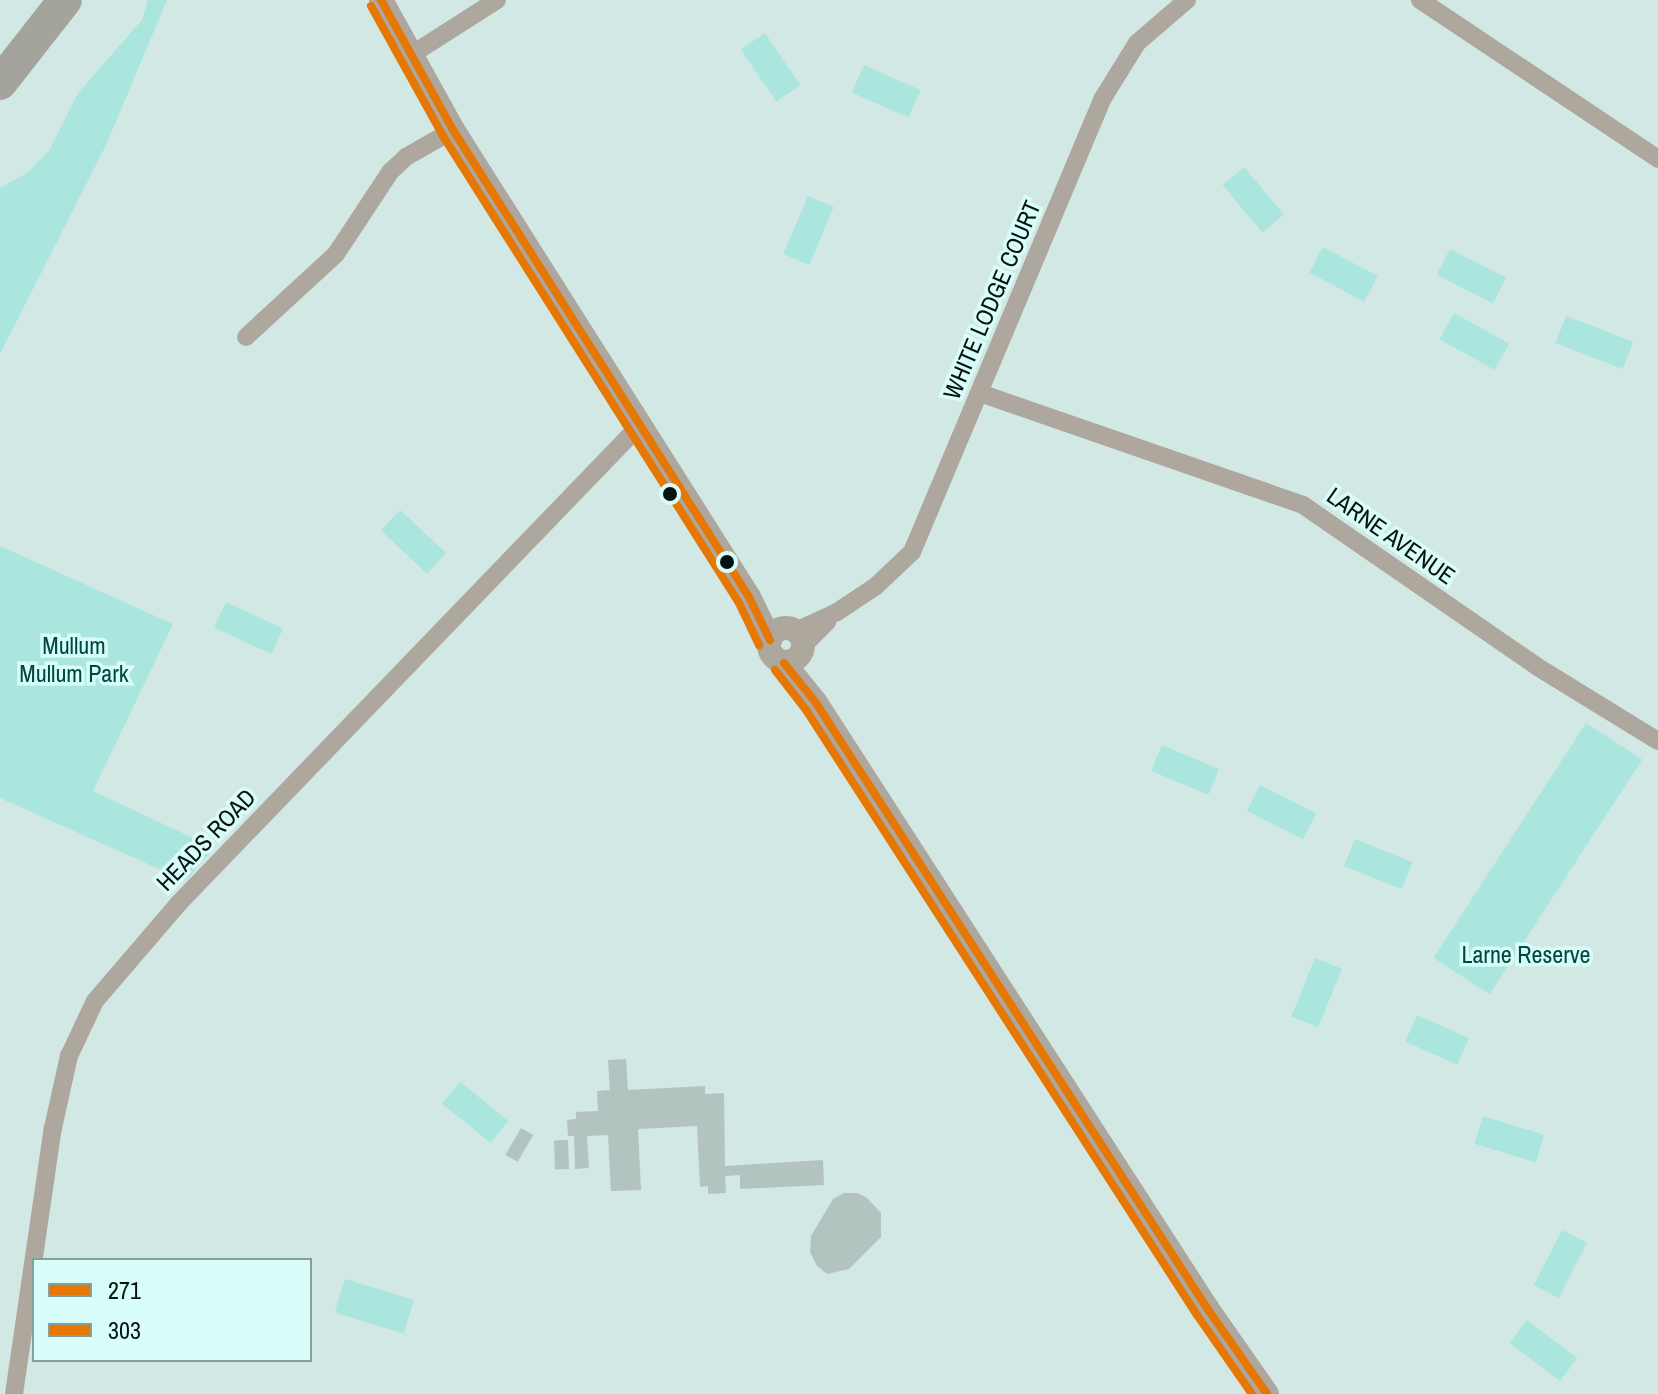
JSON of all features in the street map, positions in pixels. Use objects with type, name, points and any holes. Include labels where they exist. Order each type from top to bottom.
[{"type":"highway","points":[[0,83],[65,0]]},
{"type":"street","points":[[381,0],[453,130],[638,427],[749,597],[790,644],[816,703],[1207,1308],[1267,1394]]},
{"type":"street","points":[[411,55],[497,0]]},
{"type":"street","name":"WHITE LODGE COURT","points":[[790,644],[891,575],[912,552],[1117,70],[1137,43],[1187,0]]},
{"type":"street","points":[[1420,0],[1658,159]]},
{"type":"street","points":[[246,337],[336,254],[390,172],[406,157],[453,130]]},
{"type":"street","name":"LARNE AVENUE","points":[[980,393],[1303,505],[1536,666],[1658,741]]},
{"type":"street","name":"HEADS ROAD","points":[[34,1258],[53,1128],[69,1056],[95,1001],[179,903],[638,427]]},
{"type":"street","name":"HEADS ROAD","points":[[14,1394],[32,1271]]},
{"type":"green space","points":[[148,0],[167,0],[106,145],[0,354],[0,188],[27,173],[49,151],[78,93],[142,20]]},
{"type":"green space","points":[[765,33],[800,85],[776,101],[741,49]]},
{"type":"green space","points":[[864,65],[921,90],[908,118],[852,92]]},
{"type":"green space","points":[[1244,167],[1284,214],[1262,232],[1223,185]]},
{"type":"green space","points":[[808,196],[834,207],[809,265],[783,254]]},
{"type":"green space","points":[[1323,247],[1378,276],[1364,302],[1309,273]]},
{"type":"green space","points":[[1450,249],[1506,278],[1493,303],[1437,275]]},
{"type":"green space","points":[[1454,313],[1509,344],[1495,370],[1439,339]]},
{"type":"green space","points":[[1566,316],[1633,342],[1623,369],[1556,343]]},
{"type":"green space","points":[[400,510],[446,553],[427,573],[381,530]]},
{"type":"green space","name":"Mullum Mullum Park","points":[[0,546],[173,624],[93,791],[214,848],[186,881],[0,798]]},
{"type":"green space","points":[[226,602],[283,629],[271,654],[214,627]]},
{"type":"green space","name":"Larne Reserve","points":[[1586,723],[1642,759],[1490,994],[1434,958]]},
{"type":"green space","points":[[1162,745],[1219,769],[1208,795],[1151,771]]},
{"type":"green space","points":[[1260,785],[1316,814],[1303,839],[1247,811]]},
{"type":"green space","points":[[1355,839],[1412,862],[1402,889],[1344,866]]},
{"type":"green space","points":[[1315,958],[1342,969],[1318,1027],[1291,1016]]},
{"type":"green space","points":[[1417,1015],[1469,1038],[1457,1065],[1405,1041]]},
{"type":"green space","points":[[460,1082],[508,1121],[491,1143],[442,1104]]},
{"type":"green space","points":[[1483,1116],[1544,1135],[1536,1162],[1475,1144]]},
{"type":"green space","points":[[1562,1230],[1587,1243],[1559,1298],[1534,1285]]},
{"type":"green space","points":[[345,1279],[414,1300],[404,1334],[335,1312]]},
{"type":"green space","points":[[1527,1320],[1577,1358],[1560,1381],[1510,1343]]},
{"type":"building","points":[[626,1059],[628,1090],[705,1086],[705,1094],[724,1093],[725,1166],[823,1160],[824,1185],[740,1189],[740,1175],[725,1176],[726,1193],[708,1194],[708,1186],[700,1187],[697,1126],[638,1129],[641,1190],[611,1191],[608,1135],[587,1136],[589,1168],[575,1169],[574,1136],[568,1136],[567,1120],[576,1119],[576,1112],[598,1111],[597,1091],[610,1090],[608,1060]]},
{"type":"building","points":[[521,1128],[533,1135],[518,1162],[506,1155]]},
{"type":"building","points":[[554,1140],[568,1140],[569,1169],[555,1169]]},
{"type":"building","points":[[844,1193],[857,1193],[867,1198],[881,1213],[881,1237],[849,1269],[827,1274],[817,1266],[810,1252],[811,1236],[833,1199]]},
{"type":"transit line","name":"271","points":[[381,0],[453,130],[749,597],[770,640]]},
{"type":"transit line","name":"303","points":[[371,6],[443,136],[739,603],[759,645]]},
{"type":"transit line","name":"271","points":[[784,663],[816,703],[1207,1308],[1267,1394]]},
{"type":"transit line","name":"303","points":[[775,670],[806,710],[1197,1315],[1252,1394]]}]
